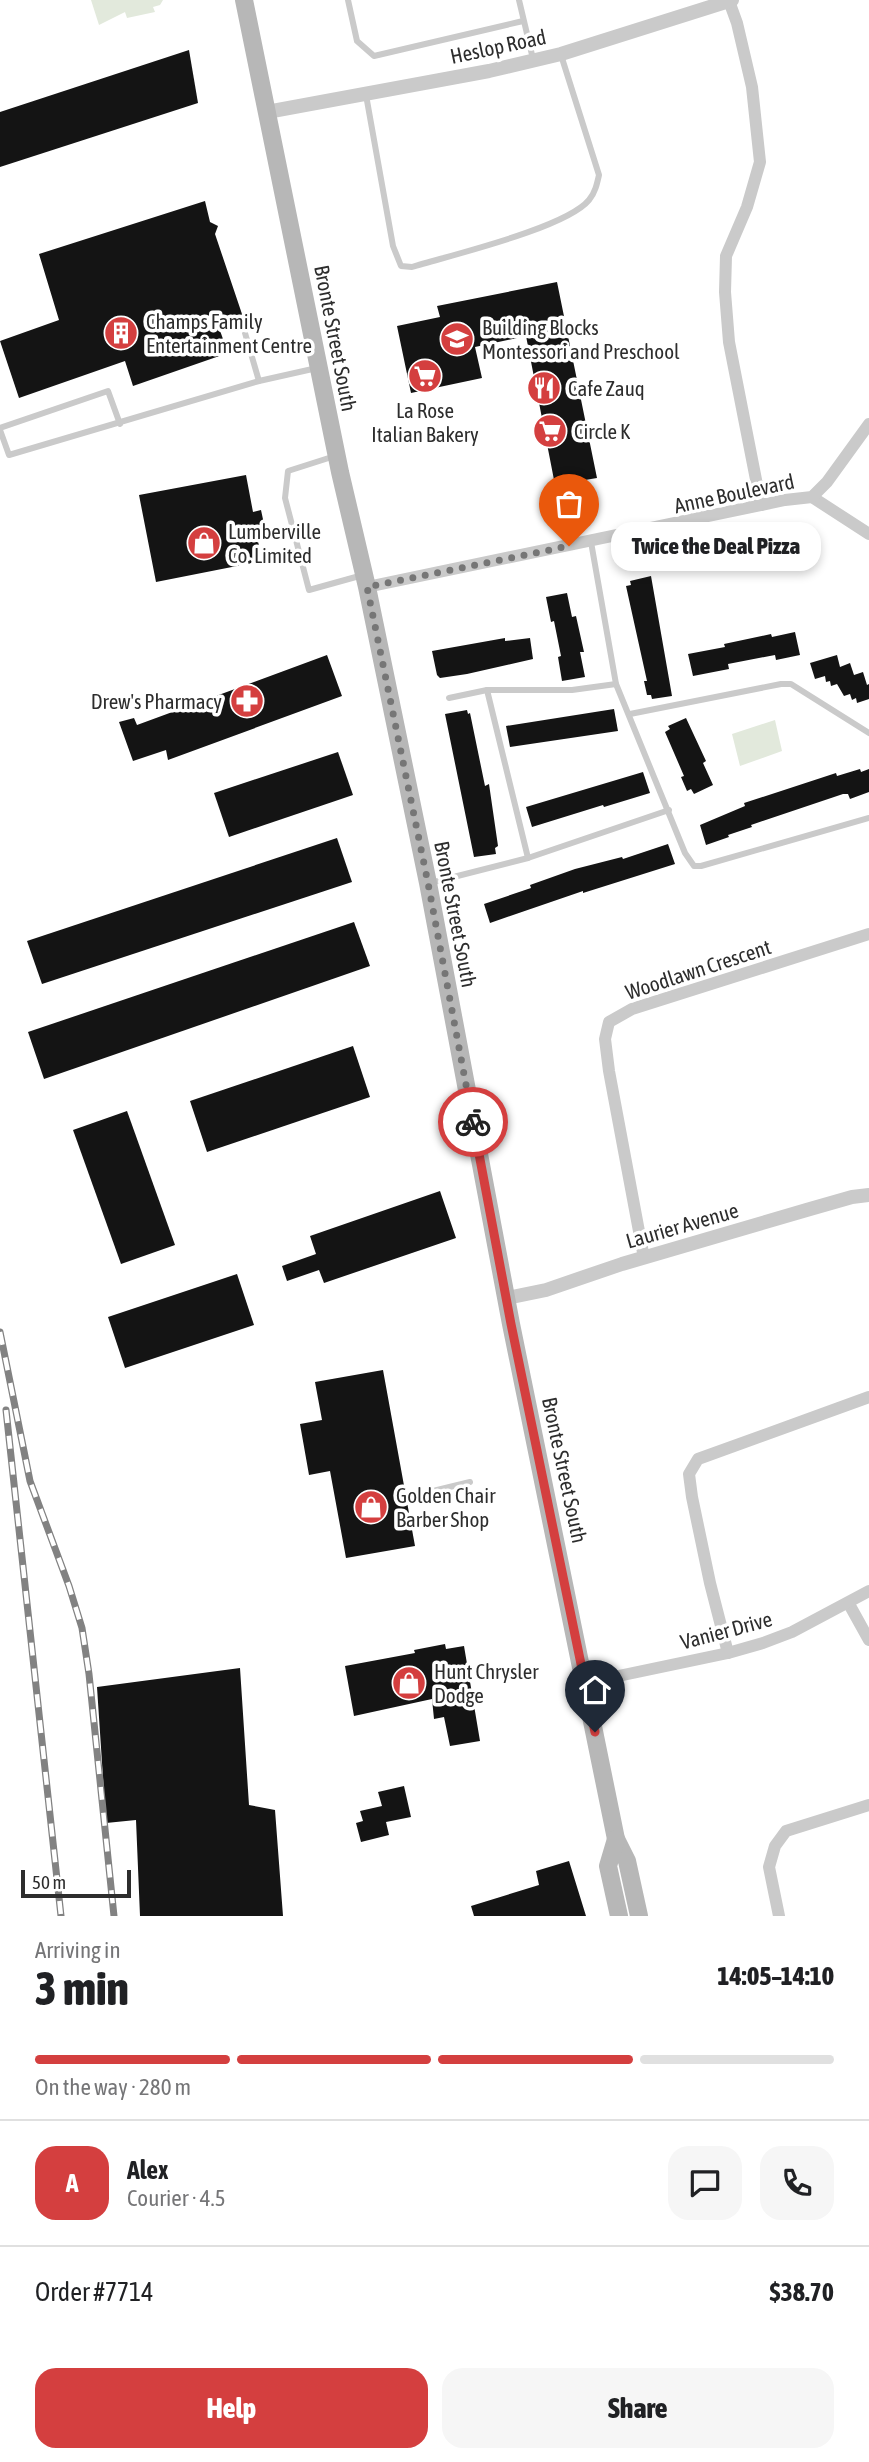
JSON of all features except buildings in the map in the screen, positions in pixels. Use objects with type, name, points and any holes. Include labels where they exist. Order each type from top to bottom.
[{"type":"main road","name":"Bronte Street South","points":[[244,0],[428,883],[507,1298],[616,1839],[627,1861],[639,1916]]},
{"type":"main road","name":"Bronte Street South","points":[[616,1839],[608,1866],[619,1916]]},
{"type":"street","name":"Heslop Road","points":[[267,113],[561,54],[730,1]]},
{"type":"street","points":[[730,1],[752,87],[760,162],[747,206],[726,257],[725,292],[729,342],[761,505]]},
{"type":"street","name":"Anne Boulevard","points":[[365,581],[591,542],[812,496],[827,482],[869,424]]},
{"type":"street","points":[[812,496],[869,534]]},
{"type":"street","name":"Woodlawn Crescent","points":[[644,1258],[609,1070],[606,1039],[610,1022],[632,1009],[869,934]]},
{"type":"street","name":"Laurier Avenue","points":[[507,1298],[546,1290],[644,1258],[852,1197],[869,1195]]},
{"type":"street","points":[[728,1653],[692,1497],[689,1474],[692,1465],[698,1459],[869,1397]]},
{"type":"street","name":"Vanier Drive","points":[[585,1684],[728,1653],[792,1632],[869,1591]]},
{"type":"street","points":[[849,1604],[869,1640]]},
{"type":"street","points":[[779,1916],[769,1867],[775,1846],[786,1832],[869,1805]]},
{"type":"lane","points":[[348,0],[357,41],[373,57],[523,21]]},
{"type":"lane","points":[[519,0],[533,60]]},
{"type":"lane","points":[[366,95],[393,246],[401,266],[412,267],[561,220],[588,201],[596,189],[599,175],[561,54]]},
{"type":"lane","points":[[245,333],[259,381]]},
{"type":"lane","points":[[120,424],[108,391],[0,429],[9,455],[120,424],[259,381],[319,368]]},
{"type":"lane","points":[[337,455],[288,471],[285,498],[309,590],[365,581]]},
{"type":"lane","points":[[591,542],[617,684],[685,853],[694,866],[869,818]]},
{"type":"lane","points":[[449,698],[487,690],[572,690],[617,684]]},
{"type":"lane","points":[[630,714],[791,684],[869,733]]},
{"type":"lane","points":[[487,690],[528,858]]},
{"type":"lane","points":[[428,883],[528,858],[669,810]]},
{"type":"lane","points":[[433,1491],[470,1482]]},
{"type":"shaded area","points":[[91,0],[163,0],[160,5],[153,7],[155,12],[127,18],[125,12],[99,25]]},
{"type":"shaded area","points":[[775,720],[782,751],[740,766],[732,734]]},
{"type":"railway","points":[[0,1332],[30,1481],[82,1628],[114,1916]]},
{"type":"railway","points":[[6,1410],[61,1916]]},
{"type":"way so far","points":[[473,1122],[428,883],[367,587],[569,546]]},
{"type":"place","name":"Champs Family Entertainment Centre","points":[[121,333]]},
{"type":"place","name":"Building Blocks Montessori and Preschool","points":[[457,339]]},
{"type":"place","name":"La Rose Italian Bakery","points":[[425,376]]},
{"type":"place","name":"Cafe Zauq","points":[[544,388]]},
{"type":"place","name":"Circle K","points":[[550,431]]},
{"type":"place","name":"Lumberville Co. Limited","points":[[204,543]]},
{"type":"place","name":"Twice the Deal Pizza","points":[[569,546]]},
{"type":"place","name":"Drew's Pharmacy","points":[[247,701]]},
{"type":"place","name":"Golden Chair Barber Shop","points":[[371,1507]]},
{"type":"place","name":"Hunt Chrysler Dodge","points":[[409,1683]]},
{"type":"route","points":[[473,1122],[511,1324],[595,1732]]}]
